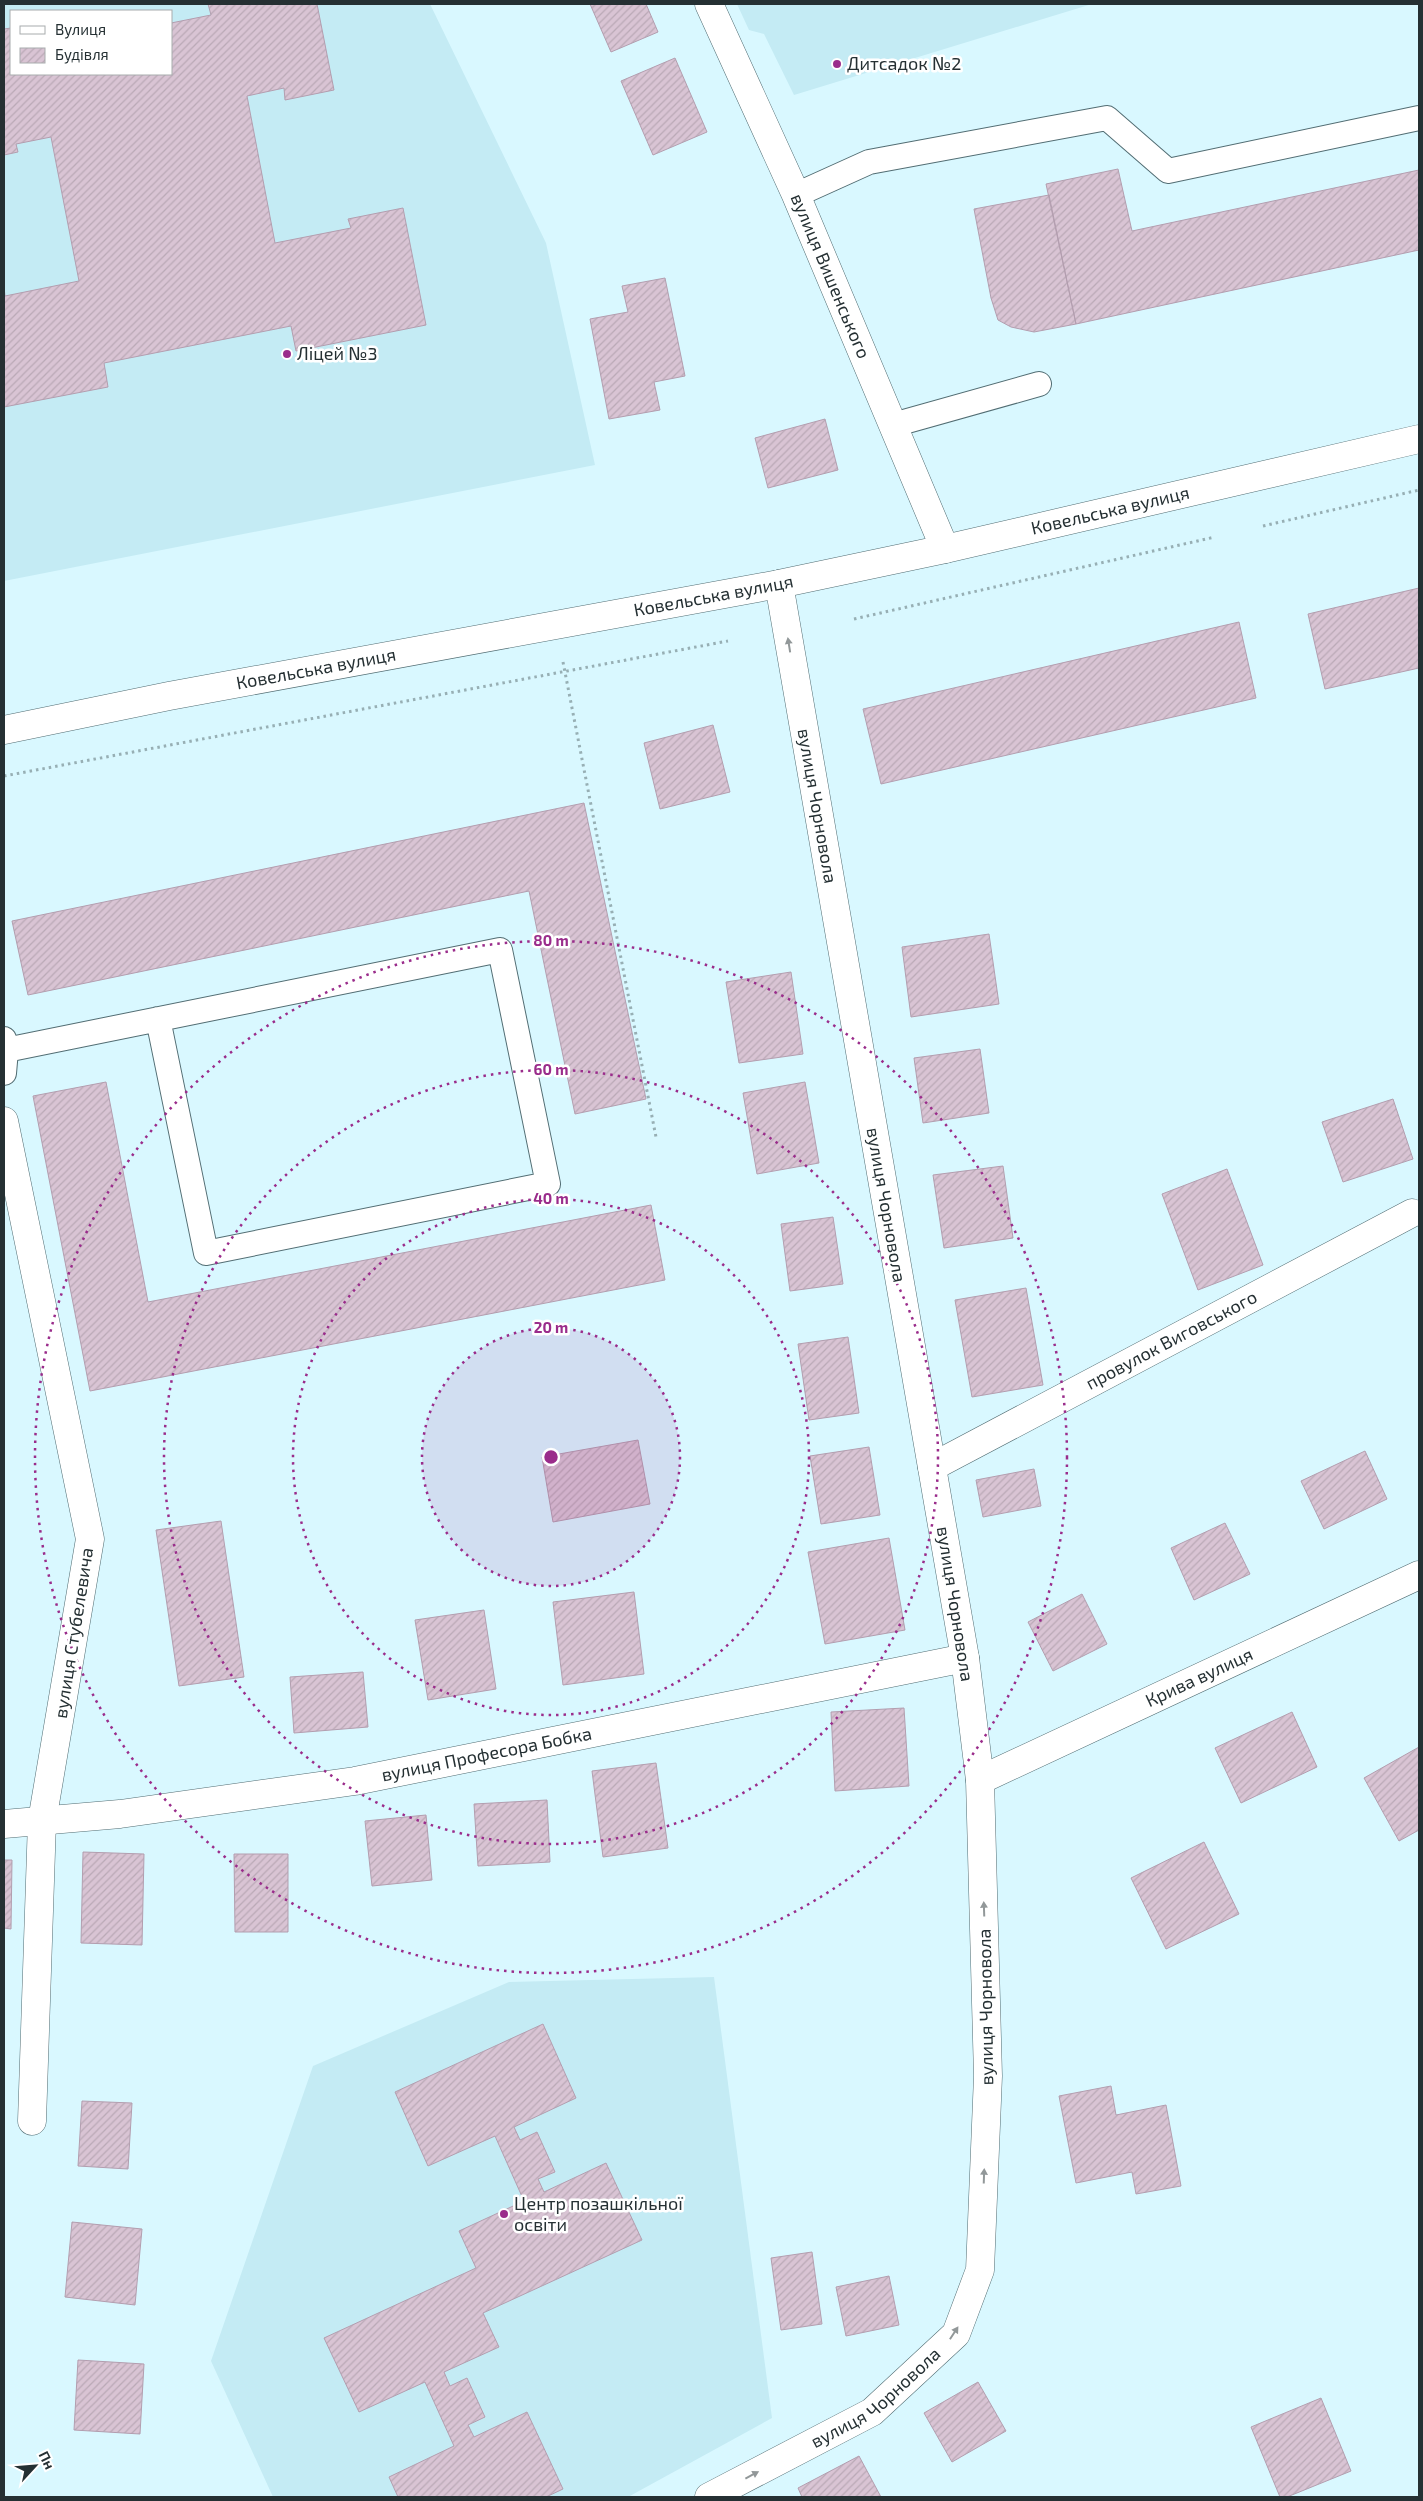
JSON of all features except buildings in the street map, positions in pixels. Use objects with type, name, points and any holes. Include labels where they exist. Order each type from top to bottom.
[{"type":"street","name":"вулиця Вишенського","points":[[709,4],[796,195],[946,549]]},
{"type":"street","name":"Ковельська вулиця","points":[[4,730],[179,694],[779,584],[946,549],[1419,439]]},
{"type":"street","name":"вулиця Чорновола","points":[[709,2497],[872,2412],[956,2334],[980,2270],[988,2076],[980,1780],[965,1658],[779,584]]},
{"type":"street","name":"вулиця Стубелевича","points":[[4,1121],[90,1539],[42,1821],[32,2121]]},
{"type":"street","name":"провулок Виговського","points":[[932,1467],[1412,1213]]},
{"type":"street","name":"Крива вулиця","points":[[980,1780],[1419,1575]]},
{"type":"street","name":"вулиця Професора Бобка","points":[[4,1824],[120,1814],[355,1781],[965,1658]]},
{"type":"lane","points":[[796,195],[869,162],[1107,118],[1168,171],[1419,118]]},
{"type":"lane","points":[[893,425],[1039,384]]},
{"type":"lane","points":[[4,1054],[158,1019],[500,950],[548,1184],[206,1253],[158,1019]]},
{"type":"path","points":[[1263,526],[1419,490]]},
{"type":"path","points":[[854,619],[1215,537]]},
{"type":"path","points":[[557,624],[656,1137]]},
{"type":"path","points":[[4,776],[728,641]]},
{"type":"shaded area","name":"Ліцей №3","points":[[4,4],[430,4],[546,243],[595,465],[4,581]]},
{"type":"shaded area","name":"Дитсадок №2","points":[[737,4],[1092,4],[794,95],[764,34],[749,30]]},
{"type":"shaded area","name":"Центр позашкільної освіти","points":[[714,1977],[772,2418],[628,2497],[273,2497],[211,2361],[313,2066],[509,1982]]},
{"type":"place","name":"Дитсадок №2","points":[[837,64]]},
{"type":"place","name":"Ліцей №3","points":[[287,354]]},
{"type":"place","name":"Центр позашкільної освіти","points":[[504,2214]]}]
